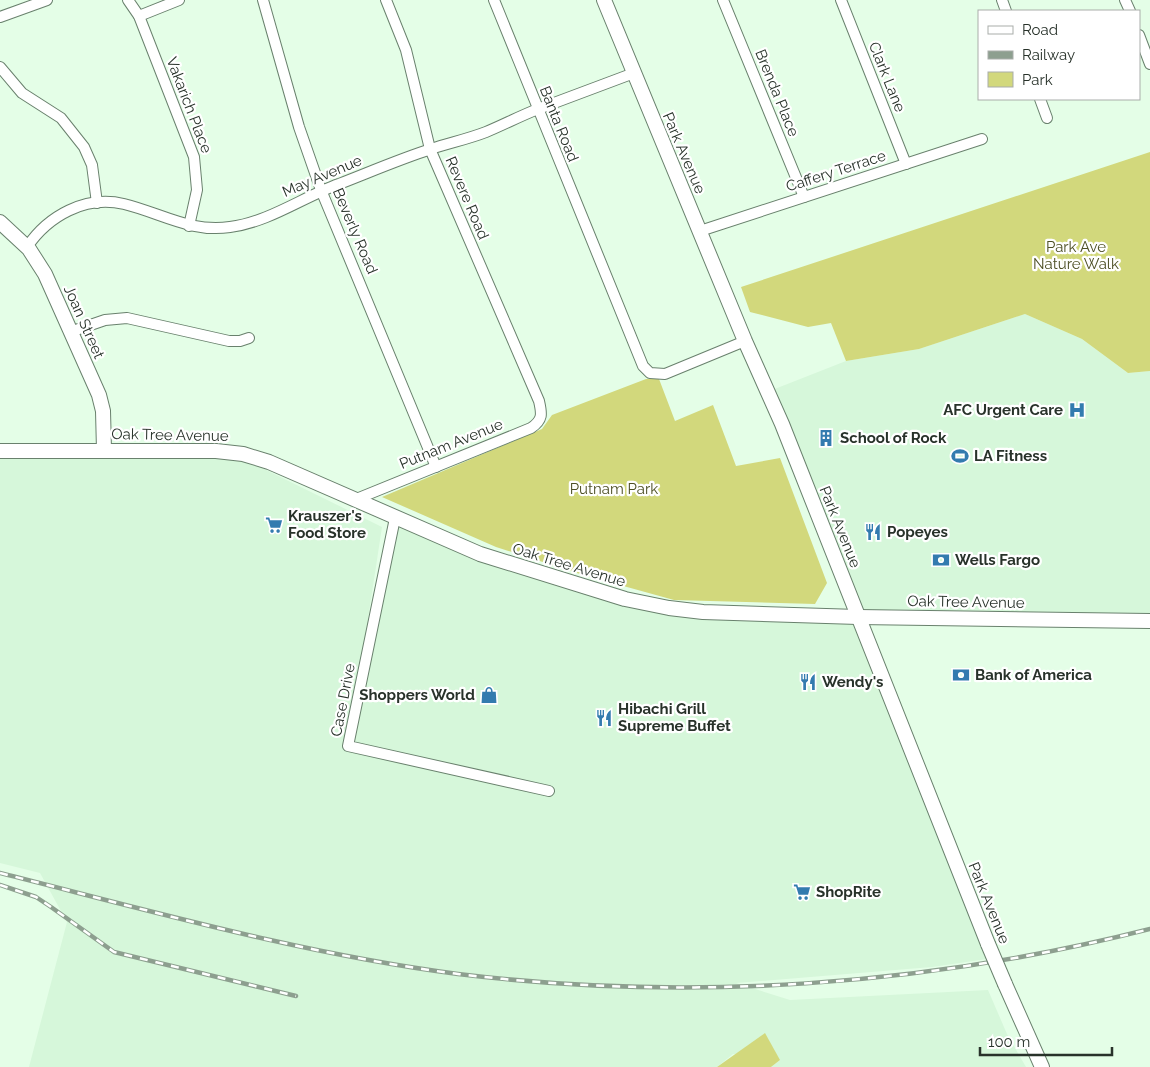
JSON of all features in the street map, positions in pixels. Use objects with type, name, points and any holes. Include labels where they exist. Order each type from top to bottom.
[{"type":"street","points":[[0,17],[47,0]]},
{"type":"street","name":"Vakarich Place","points":[[128,0],[138,16],[194,157],[197,190],[189,226]]},
{"type":"street","points":[[138,16],[179,0]]},
{"type":"street","name":"Beverly Road","points":[[263,0],[299,127],[321,190],[436,467]]},
{"type":"street","name":"Revere Road","points":[[386,0],[406,50],[430,149],[539,402]]},
{"type":"street","name":"Banta Road","points":[[494,0],[537,110],[643,366],[650,373],[665,374],[744,341]]},
{"type":"street","name":"Park Avenue","points":[[604,0],[744,341],[782,424],[1004,984],[1042,1067]]},
{"type":"street","name":"Brenda Place","points":[[723,0],[804,196]]},
{"type":"street","name":"Clark Lane","points":[[841,0],[906,164]]},
{"type":"street","points":[[1140,37],[1149,59]]},
{"type":"street","points":[[0,66],[22,93],[61,118],[84,147],[92,165],[97,202]]},
{"type":"street","name":"May Avenue","points":[[27,247],[38,232],[60,214],[78,206],[97,202],[124,204],[189,226],[217,229],[242,225],[258,220],[321,190],[430,149],[483,133],[634,73]]},
{"type":"street","points":[[1040,100],[1047,118]]},
{"type":"street","name":"Caffery Terrace","points":[[700,231],[982,139]]},
{"type":"street","name":"Joan Street","points":[[0,222],[27,247],[45,274],[99,395],[103,411],[104,450]]},
{"type":"street","points":[[70,332],[117,318],[139,320],[229,341],[249,338]]},
{"type":"street","name":"Putnam Avenue","points":[[354,500],[531,428],[541,419],[539,402]]},
{"type":"street","name":"Oak Tree Avenue","points":[[0,450],[216,451],[243,454],[268,462],[395,518],[504,562],[656,606],[696,611],[858,617],[1150,621]]},
{"type":"street","name":"Case Drive","points":[[395,518],[348,746],[549,791]]},
{"type":"shaded area","points":[[1025,314],[1082,339],[1128,373],[1150,371],[1150,621],[858,617],[994,958],[932,967],[736,983],[790,1000],[988,990],[1007,1034],[1026,1067],[771,1067],[780,1060],[733,1054],[717,1067],[29,1067],[67,922],[40,873],[0,863],[0,455],[238,456],[382,527],[353,717],[395,518],[430,534],[656,606],[857,617],[767,392],[846,361],[919,349]]},
{"type":"green space","name":"Park Ave Nature Walk","points":[[1150,152],[1150,371],[1128,373],[1082,339],[1025,314],[919,349],[846,361],[831,323],[808,327],[750,312],[741,287]]},
{"type":"green space","name":"Putnam Park","points":[[646,379],[659,379],[675,421],[713,405],[736,466],[780,458],[827,583],[815,604],[674,600],[580,574],[496,547],[382,497],[542,429],[552,415]]},
{"type":"green space","points":[[765,1033],[780,1060],[771,1067],[717,1067]]},
{"type":"railway","points":[[0,873],[228,930],[342,955],[458,974],[632,987],[719,987],[893,976],[979,964],[1065,948],[1150,929]]},
{"type":"railway","points":[[0,885],[36,897],[114,952],[296,996]]},
{"type":"place","name":"AFC Urgent Care","points":[[1077,410]]},
{"type":"place","name":"School of Rock","points":[[826,438]]},
{"type":"place","name":"LA Fitness","points":[[960,456]]},
{"type":"place","name":"Krauszer's Food Store","points":[[274,525]]},
{"type":"place","name":"Popeyes","points":[[873,532]]},
{"type":"place","name":"Wells Fargo","points":[[941,560]]},
{"type":"place","name":"Bank of America","points":[[961,675]]},
{"type":"place","name":"Wendy's","points":[[808,682]]},
{"type":"place","name":"Shoppers World","points":[[489,695]]},
{"type":"place","name":"Hibachi Grill Supreme Buffet","points":[[604,718]]},
{"type":"place","name":"ShopRite","points":[[802,892]]}]
